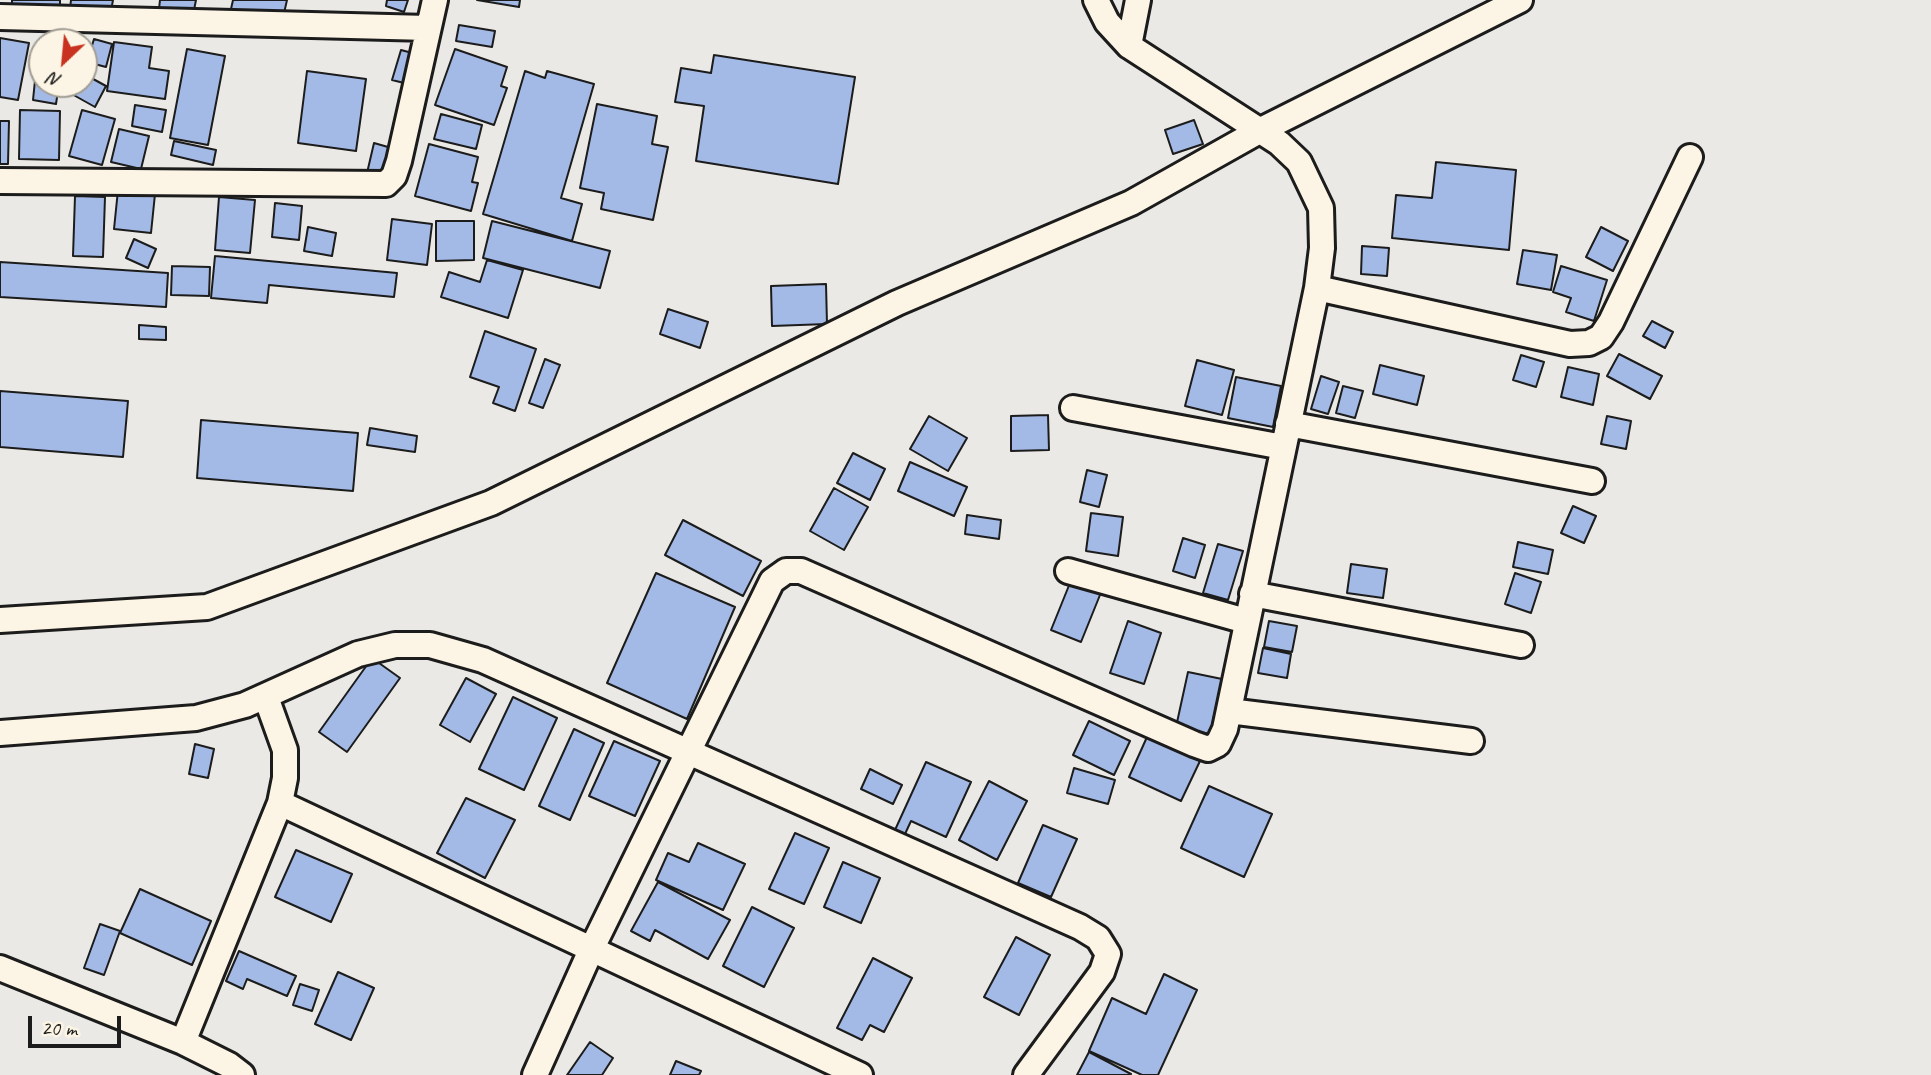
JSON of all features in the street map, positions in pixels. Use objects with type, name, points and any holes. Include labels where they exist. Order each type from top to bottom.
[{"type":"street","points":[[0,181],[386,184],[394,176],[399,162],[435,0]]},
{"type":"street","points":[[535,1075],[592,948],[772,581],[786,571],[801,571],[1208,749],[1218,744],[1228,711],[1317,288],[1323,225],[1314,190],[1299,162],[1261,130],[1225,111],[1129,46],[1107,22],[1096,0]]},
{"type":"street","points":[[1129,46],[1138,0]]},
{"type":"street","points":[[0,620],[207,607],[491,503],[897,303],[1131,203],[1261,130],[1520,0]]},
{"type":"street","points":[[0,17],[428,28]]},
{"type":"street","points":[[1317,288],[1570,344],[1589,343],[1601,337],[1611,323],[1690,157]]},
{"type":"street","points":[[1073,408],[1592,481]]},
{"type":"street","points":[[1068,571],[1246,621]]},
{"type":"street","points":[[1252,594],[1521,645]]},
{"type":"street","points":[[0,733],[196,718],[266,697],[358,653],[395,645],[430,645],[483,660],[1080,927],[1098,938],[1108,954],[1102,972],[1026,1075]]},
{"type":"street","points":[[183,1042],[280,803],[285,778],[285,750],[266,697]]},
{"type":"street","points":[[1228,711],[1471,741]]},
{"type":"street","points":[[280,803],[860,1075]]},
{"type":"street","points":[[0,968],[183,1042],[229,1065],[242,1075]]},
{"type":"building","points":[[12,0],[60,0],[60,7],[12,6]]},
{"type":"building","points":[[71,0],[113,0],[110,16],[70,9]]},
{"type":"building","points":[[160,0],[196,0],[193,15],[159,9]]},
{"type":"building","points":[[233,0],[287,0],[282,22],[231,9]]},
{"type":"building","points":[[387,0],[408,0],[404,12],[386,6]]},
{"type":"building","points":[[477,0],[520,0],[519,7]]},
{"type":"building","points":[[459,25],[495,31],[492,47],[456,41]]},
{"type":"building","points":[[0,38],[28,43],[18,100],[0,97]]},
{"type":"building","points":[[98,40],[112,44],[106,67],[98,65]]},
{"type":"building","points":[[114,42],[152,47],[149,68],[169,71],[165,99],[107,91]]},
{"type":"building","points":[[187,49],[225,56],[208,145],[170,138]]},
{"type":"building","points":[[455,49],[507,67],[501,86],[507,88],[494,125],[435,105]]},
{"type":"building","points":[[401,50],[416,54],[408,84],[392,80]]},
{"type":"building","points":[[714,55],[855,77],[838,184],[696,161],[704,106],[675,102],[681,68],[711,73]]},
{"type":"building","points":[[307,71],[366,79],[356,151],[298,143]]},
{"type":"building","points":[[525,71],[545,78],[547,71],[594,84],[561,198],[582,204],[572,241],[483,214]]},
{"type":"building","points":[[98,82],[106,86],[95,107],[79,98],[98,98]]},
{"type":"building","points":[[33,98],[57,98],[56,104]]},
{"type":"building","points":[[597,104],[657,116],[652,144],[668,147],[653,220],[601,209],[604,193],[580,188]]},
{"type":"building","points":[[135,105],[166,110],[162,132],[132,126]]},
{"type":"building","points":[[20,110],[60,111],[59,160],[19,159]]},
{"type":"building","points":[[82,110],[115,119],[102,165],[69,156]]},
{"type":"building","points":[[441,114],[482,125],[476,149],[434,139]]},
{"type":"building","points":[[1194,120],[1203,144],[1173,154],[1165,130]]},
{"type":"building","points":[[0,121],[9,121],[8,164],[0,164]]},
{"type":"building","points":[[119,129],[149,136],[141,169],[111,162]]},
{"type":"building","points":[[174,141],[216,150],[213,165],[171,155]]},
{"type":"building","points":[[374,143],[395,149],[387,178],[367,173]]},
{"type":"building","points":[[429,144],[478,157],[472,182],[478,183],[471,211],[415,196]]},
{"type":"building","points":[[1436,162],[1516,170],[1509,250],[1392,238],[1396,195],[1432,198]]},
{"type":"building","points":[[118,190],[155,194],[151,233],[114,229]]},
{"type":"building","points":[[75,196],[105,197],[103,257],[73,256]]},
{"type":"building","points":[[219,197],[255,200],[250,253],[215,250]]},
{"type":"building","points":[[275,203],[302,206],[299,240],[272,237]]},
{"type":"building","points":[[392,219],[432,224],[427,265],[387,260]]},
{"type":"building","points":[[436,221],[474,221],[474,260],[436,261]]},
{"type":"building","points":[[492,221],[610,251],[600,288],[483,258]]},
{"type":"building","points":[[308,227],[336,233],[332,256],[304,251]]},
{"type":"building","points":[[1601,227],[1628,241],[1613,271],[1586,257]]},
{"type":"building","points":[[134,239],[156,249],[148,268],[126,258]]},
{"type":"building","points":[[1362,246],[1389,248],[1387,276],[1361,274]]},
{"type":"building","points":[[1523,250],[1557,255],[1551,290],[1517,284]]},
{"type":"building","points":[[215,256],[397,273],[394,297],[269,285],[267,303],[211,298]]},
{"type":"building","points":[[487,260],[523,270],[508,318],[441,297],[449,272],[480,282]]},
{"type":"building","points":[[0,262],[168,273],[166,307],[0,297]]},
{"type":"building","points":[[172,266],[210,267],[209,296],[171,295]]},
{"type":"building","points":[[1561,266],[1607,280],[1594,321],[1566,312],[1571,298],[1553,292]]},
{"type":"building","points":[[826,284],[827,324],[772,326],[771,286]]},
{"type":"building","points":[[668,309],[708,322],[700,348],[660,334]]},
{"type":"building","points":[[1652,321],[1673,332],[1665,348],[1643,336]]},
{"type":"building","points":[[139,325],[166,327],[166,340],[139,339]]},
{"type":"building","points":[[485,331],[536,349],[515,411],[493,403],[499,387],[470,377]]},
{"type":"building","points":[[1619,354],[1662,376],[1650,399],[1607,376]]},
{"type":"building","points":[[1521,355],[1544,362],[1536,387],[1513,380]]},
{"type":"building","points":[[545,359],[560,365],[543,408],[529,403]]},
{"type":"building","points":[[1197,360],[1234,370],[1222,415],[1185,406]]},
{"type":"building","points":[[1380,365],[1424,376],[1417,405],[1373,394]]},
{"type":"building","points":[[1568,367],[1599,374],[1593,405],[1561,397]]},
{"type":"building","points":[[1321,376],[1339,382],[1328,414],[1311,409]]},
{"type":"building","points":[[1236,377],[1281,386],[1273,427],[1228,418]]},
{"type":"building","points":[[1343,386],[1363,391],[1355,418],[1336,413]]},
{"type":"building","points":[[0,391],[128,401],[123,457],[0,447]]},
{"type":"building","points":[[1048,415],[1049,450],[1011,451],[1011,416]]},
{"type":"building","points":[[929,416],[967,438],[948,471],[910,449]]},
{"type":"building","points":[[1607,416],[1631,421],[1626,449],[1601,444]]},
{"type":"building","points":[[201,420],[358,433],[353,491],[197,478]]},
{"type":"building","points":[[370,428],[417,436],[415,452],[367,445]]},
{"type":"building","points":[[853,453],[885,469],[870,500],[837,483]]},
{"type":"building","points":[[910,462],[967,487],[954,516],[898,491]]},
{"type":"building","points":[[1087,470],[1107,475],[1099,507],[1080,502]]},
{"type":"building","points":[[834,488],[868,507],[844,550],[810,531]]},
{"type":"building","points":[[1573,506],[1596,516],[1584,543],[1561,533]]},
{"type":"building","points":[[1091,513],[1123,517],[1118,556],[1086,551]]},
{"type":"building","points":[[967,515],[1001,520],[999,539],[965,534]]},
{"type":"building","points":[[683,520],[761,561],[743,596],[665,555]]},
{"type":"building","points":[[1183,538],[1205,545],[1195,578],[1173,571]]},
{"type":"building","points":[[1518,542],[1553,550],[1548,574],[1513,567]]},
{"type":"building","points":[[1218,544],[1243,551],[1228,600],[1203,593]]},
{"type":"building","points":[[1351,564],[1387,569],[1383,598],[1347,593]]},
{"type":"building","points":[[656,573],[735,607],[687,719],[607,683]]},
{"type":"building","points":[[1515,573],[1541,582],[1531,613],[1505,604]]},
{"type":"building","points":[[1072,578],[1102,590],[1081,642],[1051,630]]},
{"type":"building","points":[[1128,621],[1161,633],[1144,684],[1110,673]]},
{"type":"building","points":[[1269,621],[1297,626],[1292,652],[1264,647]]},
{"type":"building","points":[[1263,648],[1291,654],[1287,678],[1258,673]]},
{"type":"building","points":[[372,658],[400,678],[347,752],[319,732]]},
{"type":"building","points":[[1188,672],[1222,679],[1210,734],[1176,727]]},
{"type":"building","points":[[466,678],[496,694],[470,742],[440,725]]},
{"type":"building","points":[[513,697],[557,718],[524,790],[479,769]]},
{"type":"building","points":[[1089,721],[1130,741],[1114,775],[1073,755]]},
{"type":"building","points":[[574,729],[604,743],[570,820],[539,806]]},
{"type":"building","points":[[1147,737],[1200,761],[1181,801],[1129,777]]},
{"type":"building","points":[[614,741],[660,761],[635,816],[589,796]]},
{"type":"building","points":[[195,744],[214,749],[208,778],[189,774]]},
{"type":"building","points":[[926,762],[971,782],[946,837],[911,821],[905,834],[895,830]]},
{"type":"building","points":[[1074,768],[1115,780],[1108,804],[1067,793]]},
{"type":"building","points":[[870,769],[902,785],[893,804],[861,789]]},
{"type":"building","points":[[989,781],[1027,801],[997,860],[959,840]]},
{"type":"building","points":[[1209,786],[1272,814],[1244,877],[1181,848]]},
{"type":"building","points":[[466,798],[515,820],[485,878],[437,853]]},
{"type":"building","points":[[1043,825],[1077,839],[1051,897],[1018,883]]},
{"type":"building","points":[[795,833],[829,848],[804,904],[769,889]]},
{"type":"building","points":[[698,843],[745,864],[723,910],[656,880],[668,853],[689,862]]},
{"type":"building","points":[[296,850],[352,874],[331,922],[275,897]]},
{"type":"building","points":[[843,862],[880,878],[861,923],[824,907]]},
{"type":"building","points":[[658,882],[730,920],[708,959],[655,930],[650,941],[631,931]]},
{"type":"building","points":[[140,889],[211,921],[192,965],[120,933]]},
{"type":"building","points":[[752,907],[794,928],[764,987],[723,966]]},
{"type":"building","points":[[100,924],[120,931],[104,975],[84,968]]},
{"type":"building","points":[[1016,937],[1050,955],[1019,1015],[984,997]]},
{"type":"building","points":[[239,951],[296,976],[287,996],[247,979],[243,989],[226,981]]},
{"type":"building","points":[[873,958],[912,978],[884,1032],[870,1025],[862,1040],[837,1028]]},
{"type":"building","points":[[338,972],[374,988],[351,1040],[315,1024]]},
{"type":"building","points":[[1164,974],[1197,990],[1158,1075],[1142,1075],[1089,1051],[1112,998],[1146,1014]]},
{"type":"building","points":[[300,984],[319,990],[312,1011],[293,1005]]},
{"type":"building","points":[[590,1042],[613,1058],[602,1075],[567,1075]]},
{"type":"building","points":[[1089,1052],[1131,1074],[1077,1075]]},
{"type":"building","points":[[676,1061],[701,1071],[699,1075],[670,1075]]}]
